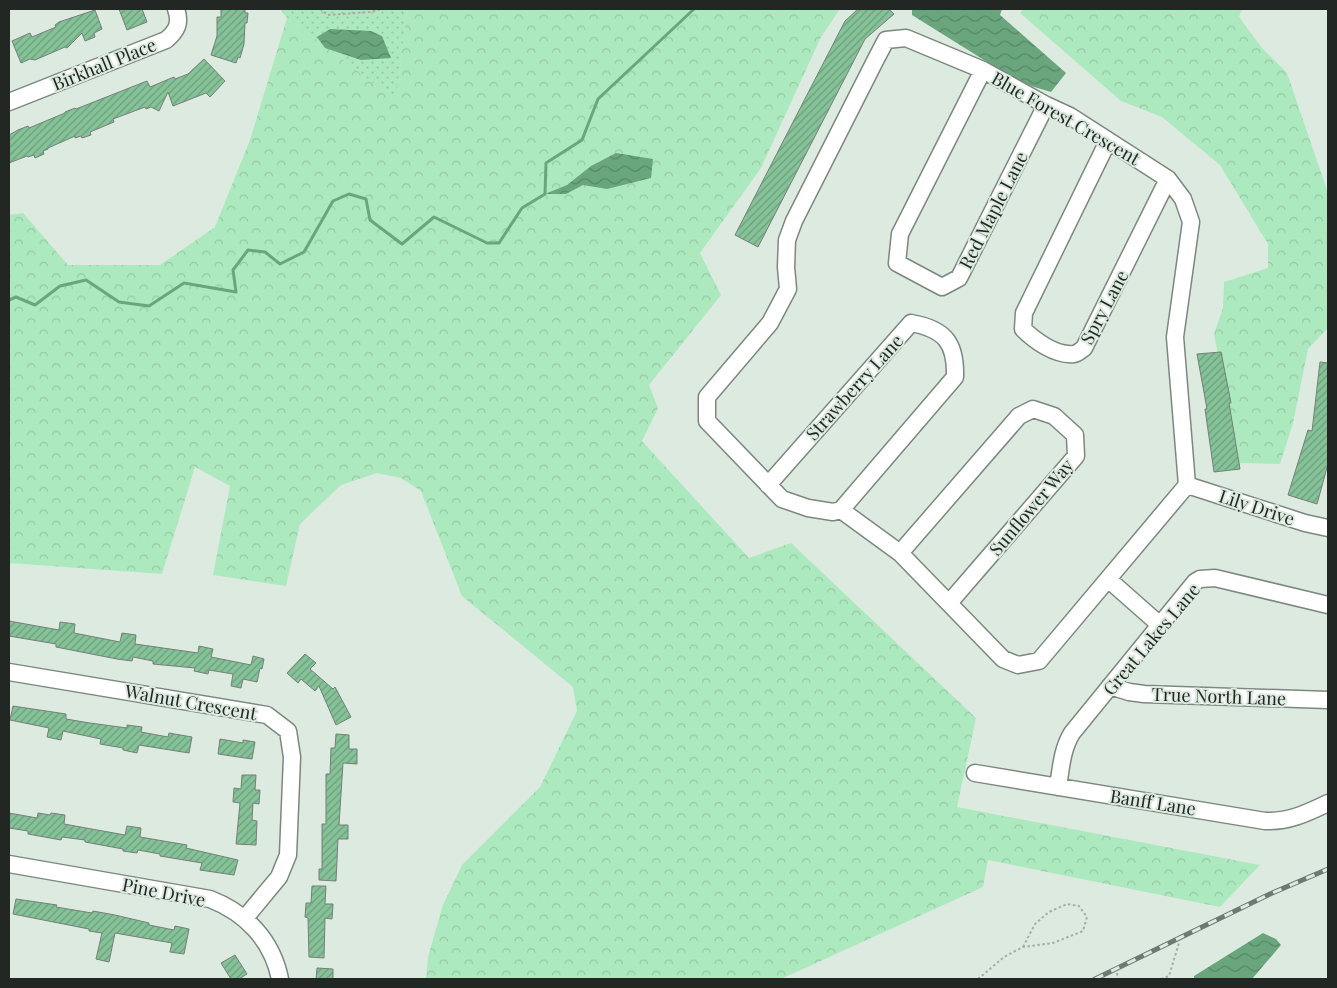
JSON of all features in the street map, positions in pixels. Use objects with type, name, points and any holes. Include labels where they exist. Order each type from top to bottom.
[{"type":"street","name":"Birkhall Place","points":[[9,102],[166,40],[178,28],[179,19],[176,9]]},
{"type":"street","name":"Blue Forest Crescent","points":[[768,485],[707,421],[707,397],[770,323],[788,289],[786,267],[787,240],[794,221],[886,40],[906,38],[983,70],[1070,116],[1168,179],[1183,199],[1191,222],[1175,338],[1187,485]]},
{"type":"street","name":"Red Maple Lane","points":[[983,70],[900,234],[897,263],[942,287],[959,278],[1046,105]]},
{"type":"street","name":"Spry Lane","points":[[1108,141],[1024,313],[1022,330],[1031,338],[1059,353],[1075,354],[1084,348],[1168,179]]},
{"type":"street","name":"Strawberry Lane","points":[[768,485],[911,323],[929,326],[949,342],[955,362],[955,377],[841,510]]},
{"type":"street","name":"Sunflower Way","points":[[900,553],[1019,416],[1033,409],[1054,416],[1075,435],[1076,456],[949,603]]},
{"type":"street","points":[[768,485],[782,499],[808,508],[833,512],[841,510],[900,553],[1003,659],[1018,665],[1039,661],[1187,485]]},
{"type":"street","name":"Lily Drive","points":[[1187,485],[1305,523],[1328,527]]},
{"type":"street","name":"Great Lakes Lane","points":[[1058,787],[1067,741],[1195,582],[1207,578],[1224,580],[1328,605]]},
{"type":"street","points":[[1108,580],[1160,624]]},
{"type":"street","name":"Walnut Crescent","points":[[9,672],[266,715],[288,731],[292,757],[288,855],[279,878],[245,918]]},
{"type":"street","name":"True North Lane","points":[[1110,686],[1144,694],[1328,700]]},
{"type":"street","name":"Banff Lane","points":[[975,773],[1266,821],[1278,822],[1293,818],[1328,803]]},
{"type":"street","name":"Pine Drive","points":[[9,864],[210,899],[230,908],[245,918],[256,930],[273,956],[280,979]]},
{"type":"path","points":[[320,9],[328,15],[370,12],[382,9]]},
{"type":"path","points":[[978,979],[1004,957],[1023,947],[1053,943],[1083,931],[1087,917],[1079,906],[1067,904],[1049,912],[1036,924],[1023,947]]},
{"type":"path","points":[[1161,979],[1169,976],[1179,942]]},
{"type":"path","points":[[1117,973],[1118,979]]},
{"type":"green space","points":[[280,9],[407,9],[396,101],[287,18]]},
{"type":"green space","points":[[407,9],[840,9],[821,37],[761,168],[700,253],[721,295],[649,385],[658,408],[642,441],[749,558],[791,543],[976,718],[957,807],[1260,865],[1220,907],[988,860],[983,887],[781,979],[426,979],[428,957],[443,905],[462,865],[540,787],[577,711],[573,687],[462,596],[421,491],[401,478],[377,473],[341,485],[300,524],[286,586],[213,575],[230,486],[195,467],[162,574],[9,563],[9,215],[23,213],[68,265],[160,265],[215,227],[250,140],[287,18],[396,100]]},
{"type":"green space","points":[[1023,9],[1242,9],[1239,17],[1262,48],[1287,73],[1328,193],[1328,328],[1308,349],[1293,423],[1280,464],[1239,463],[1214,334],[1223,308],[1224,282],[1268,268],[1268,244],[1220,165],[1162,117],[1121,101],[1020,13]]},
{"type":"water","points":[[912,9],[1002,9],[1000,15],[1066,73],[1051,92],[1021,83],[912,15]]},
{"type":"water","points":[[330,29],[371,31],[382,36],[391,58],[361,60],[325,48],[317,37]]},
{"type":"water","points":[[616,153],[653,159],[651,178],[607,189],[583,185],[566,194],[545,194],[567,185],[591,166]]},
{"type":"water","points":[[1263,933],[1276,939],[1281,945],[1252,979],[1194,979],[1194,976]]},
{"type":"building","points":[[119,9],[142,9],[147,22],[127,30]]},
{"type":"building","points":[[221,9],[245,9],[245,13],[248,13],[247,23],[245,23],[244,44],[240,58],[238,57],[236,63],[211,55],[217,36],[217,17],[221,17]]},
{"type":"building","points":[[858,9],[889,9],[894,14],[865,39],[758,247],[735,235],[845,21]]},
{"type":"building","points":[[95,10],[102,29],[94,33],[95,37],[85,41],[82,33],[67,48],[65,47],[35,60],[30,59],[21,63],[12,41],[30,33],[32,37],[56,27],[55,25],[59,22]]},
{"type":"building","points":[[204,59],[225,81],[210,97],[206,93],[173,106],[168,92],[159,111],[151,107],[146,109],[145,107],[113,119],[114,122],[90,132],[91,135],[82,138],[81,136],[75,138],[75,136],[48,148],[43,151],[44,154],[35,158],[34,155],[27,156],[9,163],[9,135],[18,130],[28,126],[29,128],[75,108],[147,81],[150,87],[174,77],[175,79],[188,74]]},
{"type":"building","points":[[1221,352],[1231,403],[1229,403],[1240,469],[1214,472],[1205,409],[1207,409],[1197,354]]},
{"type":"building","points":[[1320,362],[1328,363],[1328,464],[1317,504],[1288,495],[1308,430],[1312,431]]},
{"type":"building","points":[[9,621],[59,630],[60,622],[75,624],[74,633],[120,642],[122,633],[136,635],[135,644],[198,653],[199,646],[213,649],[211,657],[251,665],[253,656],[264,659],[257,682],[243,679],[241,688],[231,686],[233,674],[209,670],[208,674],[194,671],[195,668],[153,664],[153,661],[133,657],[132,661],[117,659],[56,647],[56,644],[9,636]]},
{"type":"building","points":[[305,654],[316,663],[310,669],[333,689],[335,687],[351,717],[336,725],[319,686],[315,691],[301,679],[298,683],[287,673]]},
{"type":"building","points":[[13,706],[66,714],[66,719],[90,723],[127,728],[127,725],[142,727],[141,732],[168,737],[169,733],[192,737],[189,753],[139,745],[137,753],[123,750],[123,748],[100,744],[101,739],[63,731],[61,740],[47,737],[49,728],[10,720]]},
{"type":"building","points":[[336,734],[349,735],[349,749],[357,749],[357,764],[343,763],[339,825],[348,825],[348,839],[338,839],[336,881],[319,880],[319,869],[322,869],[322,824],[326,824],[326,774],[330,774],[331,748],[335,748]]},
{"type":"building","points":[[220,739],[243,743],[243,740],[255,742],[252,759],[218,754]]},
{"type":"building","points":[[242,775],[256,775],[255,790],[260,790],[259,804],[253,803],[252,820],[257,821],[256,845],[236,844],[240,803],[233,802],[234,788],[241,789]]},
{"type":"building","points":[[9,813],[37,818],[38,813],[65,815],[64,824],[125,835],[127,826],[141,828],[140,837],[187,845],[186,848],[238,860],[234,875],[200,870],[202,863],[160,856],[160,854],[138,850],[137,853],[123,851],[123,849],[85,842],[85,840],[62,837],[61,840],[28,834],[28,831],[9,828]]},
{"type":"building","points":[[312,886],[326,886],[325,904],[333,904],[332,919],[325,918],[324,958],[309,957],[308,918],[305,917],[306,903],[311,903]]},
{"type":"building","points":[[16,899],[57,905],[56,907],[92,913],[93,911],[115,915],[174,930],[175,926],[189,929],[184,954],[170,952],[172,943],[115,933],[109,962],[96,959],[102,933],[13,914]]},
{"type":"building","points":[[235,955],[247,974],[239,979],[231,979],[221,963]]},
{"type":"building","points":[[317,968],[333,969],[333,979],[316,979]]},
{"type":"waterway","points":[[9,300],[16,297],[35,305],[60,286],[86,280],[119,302],[149,306],[184,283],[236,292],[233,270],[248,250],[265,252],[280,264],[304,252],[333,201],[349,194],[366,199],[370,220],[402,244],[434,217],[487,243],[499,243],[522,208],[545,194],[546,163],[582,140],[598,99],[694,9]]},
{"type":"railway","points":[[1095,979],[1270,894],[1328,869]]}]
